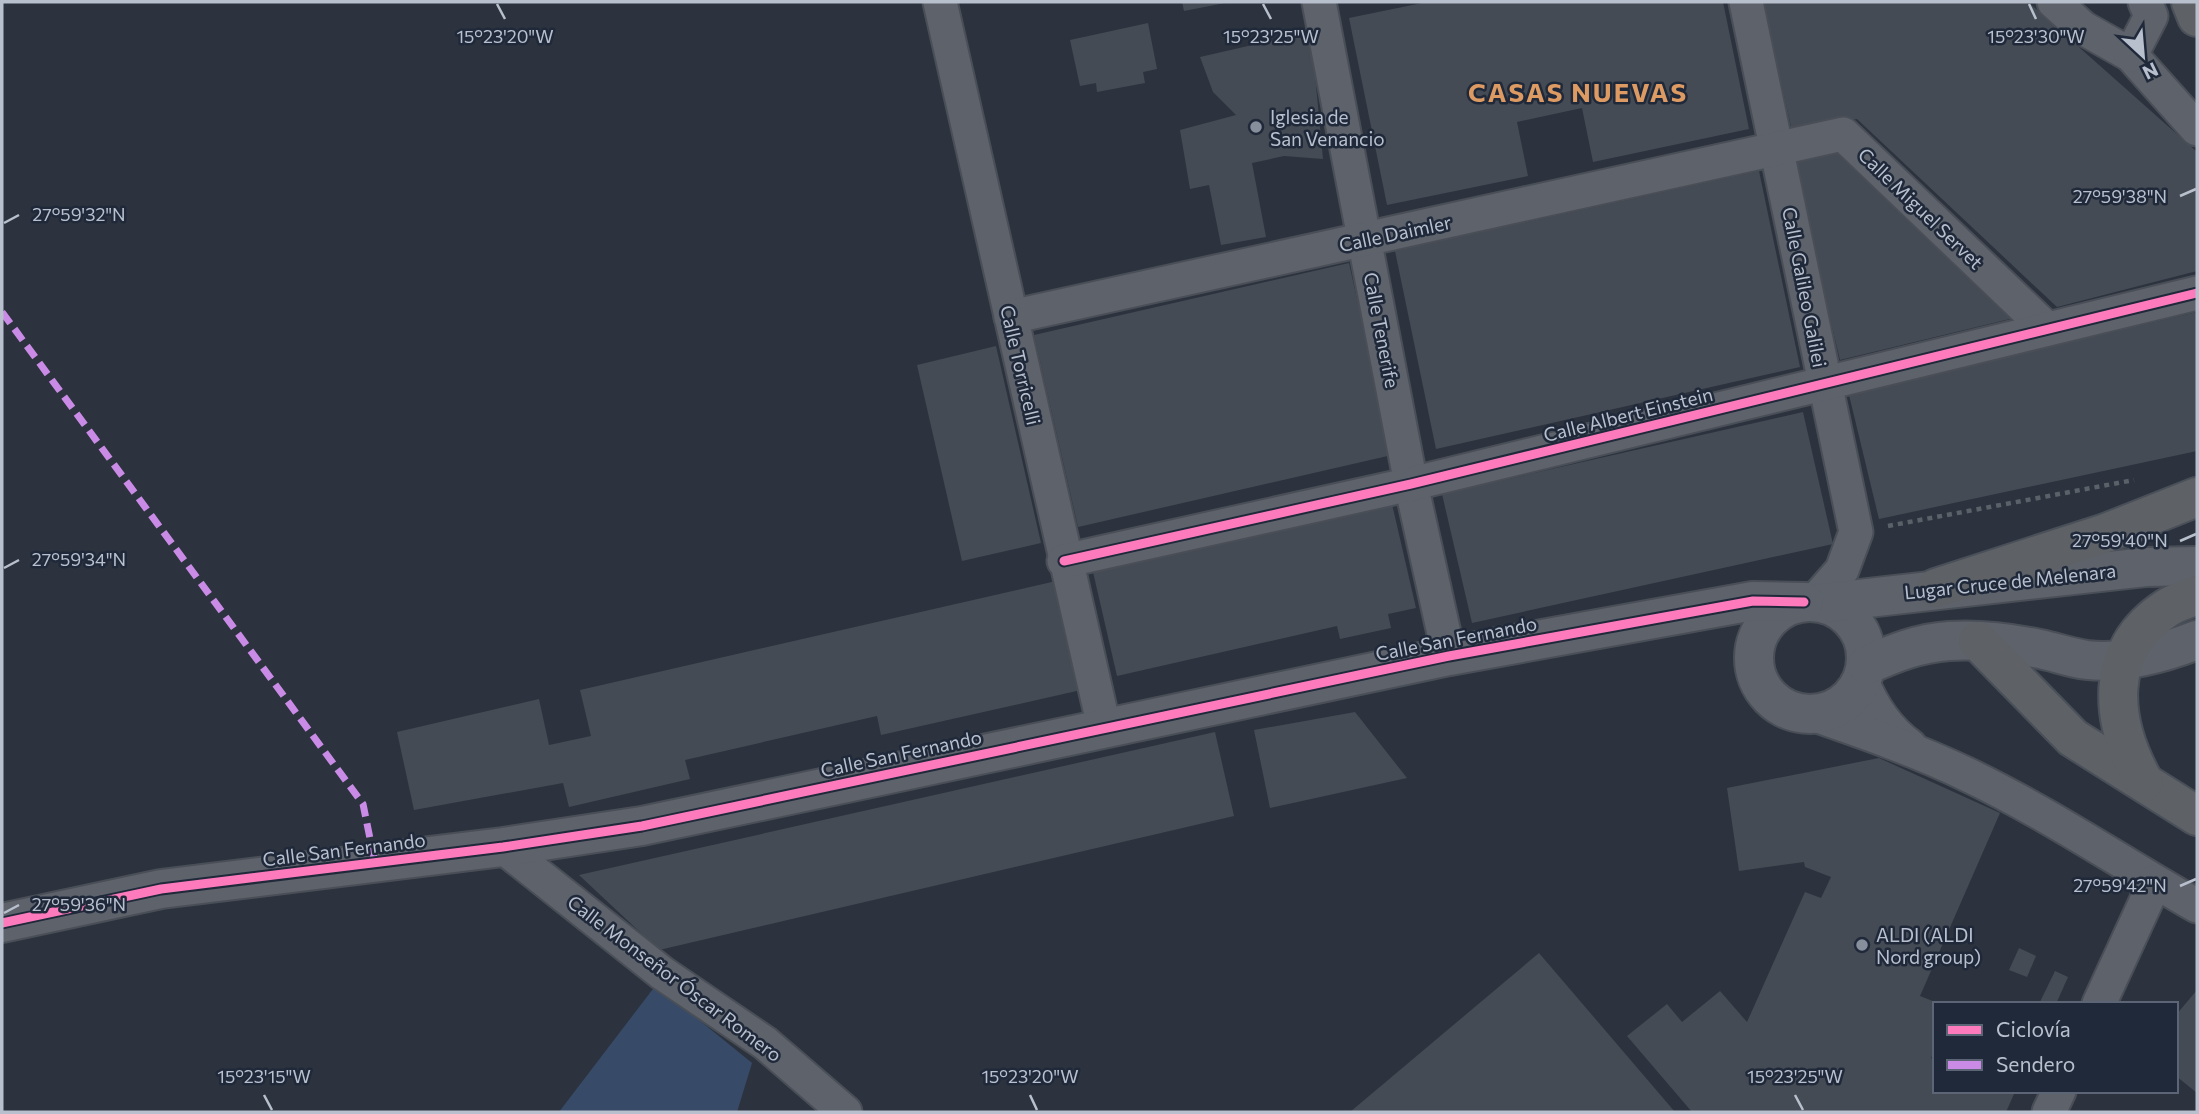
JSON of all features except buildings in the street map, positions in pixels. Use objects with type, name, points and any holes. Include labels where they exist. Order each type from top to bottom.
[{"type":"highway","points":[[2191,2],[2197,17]]},
{"type":"highway","points":[[1936,588],[2106,533],[2197,497]]},
{"type":"highway","points":[[2144,782],[2129,757],[2118,721],[2118,686],[2124,659],[2134,637],[2167,607],[2197,595]]},
{"type":"highway","points":[[1978,641],[2073,738],[2099,758],[2144,782],[2197,816]]},
{"type":"street","name":"Calle Torricelli","points":[[940,2],[1064,561],[1104,727]]},
{"type":"street","name":"Calle Galileo Galilei","points":[[1746,2],[1856,533]]},
{"type":"street","points":[[2054,2],[2083,28],[2131,55],[2197,129]]},
{"type":"street","points":[[2131,55],[2151,16],[2145,2]]},
{"type":"street","name":"Calle Tenerife","points":[[1326,3],[1411,484],[1449,656]]},
{"type":"street","name":"Calle Miguel Servet","points":[[1778,149],[1843,134],[2047,329]]},
{"type":"street","name":"Calle Daimler","points":[[1011,317],[1778,149]]},
{"type":"street","name":"Calle Albert Einstein","points":[[1064,561],[1411,484],[2197,293]]},
{"type":"street","points":[[1814,602],[1842,570],[1856,533]]},
{"type":"street","name":"Lugar Cruce de Melenara","points":[[1814,602],[2146,567],[2197,566]]},
{"type":"street","name":"Calle San Fernando","points":[[2,923],[161,889],[503,847],[642,826],[1449,656],[1753,601],[1814,602]]},
{"type":"street","points":[[1914,750],[1890,728],[1864,673],[1866,648],[1852,619],[1814,602],[1786,607],[1765,625],[1754,650],[1754,668],[1759,683],[1781,706],[1914,750],[2035,810],[2197,906]]},
{"type":"street","points":[[1684,614],[1731,638],[1754,668]]},
{"type":"street","points":[[1812,715],[1841,705],[1864,673],[1914,645],[1978,641],[2037,648],[2088,660],[2124,659],[2170,650],[2197,640]]},
{"type":"street","name":"Calle Monseñor Óscar Romero","points":[[503,847],[662,973],[765,1043],[845,1112]]},
{"type":"street","points":[[2100,1002],[2155,882]]},
{"type":"street","points":[[2049,1112],[2058,1093]]},
{"type":"path","points":[[1856,533],[2143,479]]},
{"type":"water","points":[[656,985],[752,1063],[737,1112],[559,1112]]},
{"type":"marked path","points":[[2,312],[363,804],[375,863]]},
{"type":"cycle path","points":[[1064,561],[1411,484],[2197,293]]},
{"type":"cycle path","points":[[2,923],[161,889],[503,847],[642,826],[1449,656],[1753,601],[1804,602]]},
{"type":"place","name":"Iglesia de San Venancio","points":[[1256,127]]},
{"type":"place","name":"ALDI (ALDI Nord group)","points":[[1862,945]]},
{"type":"district","name":"CASAS NUEVAS","points":[[1578,91]]}]
